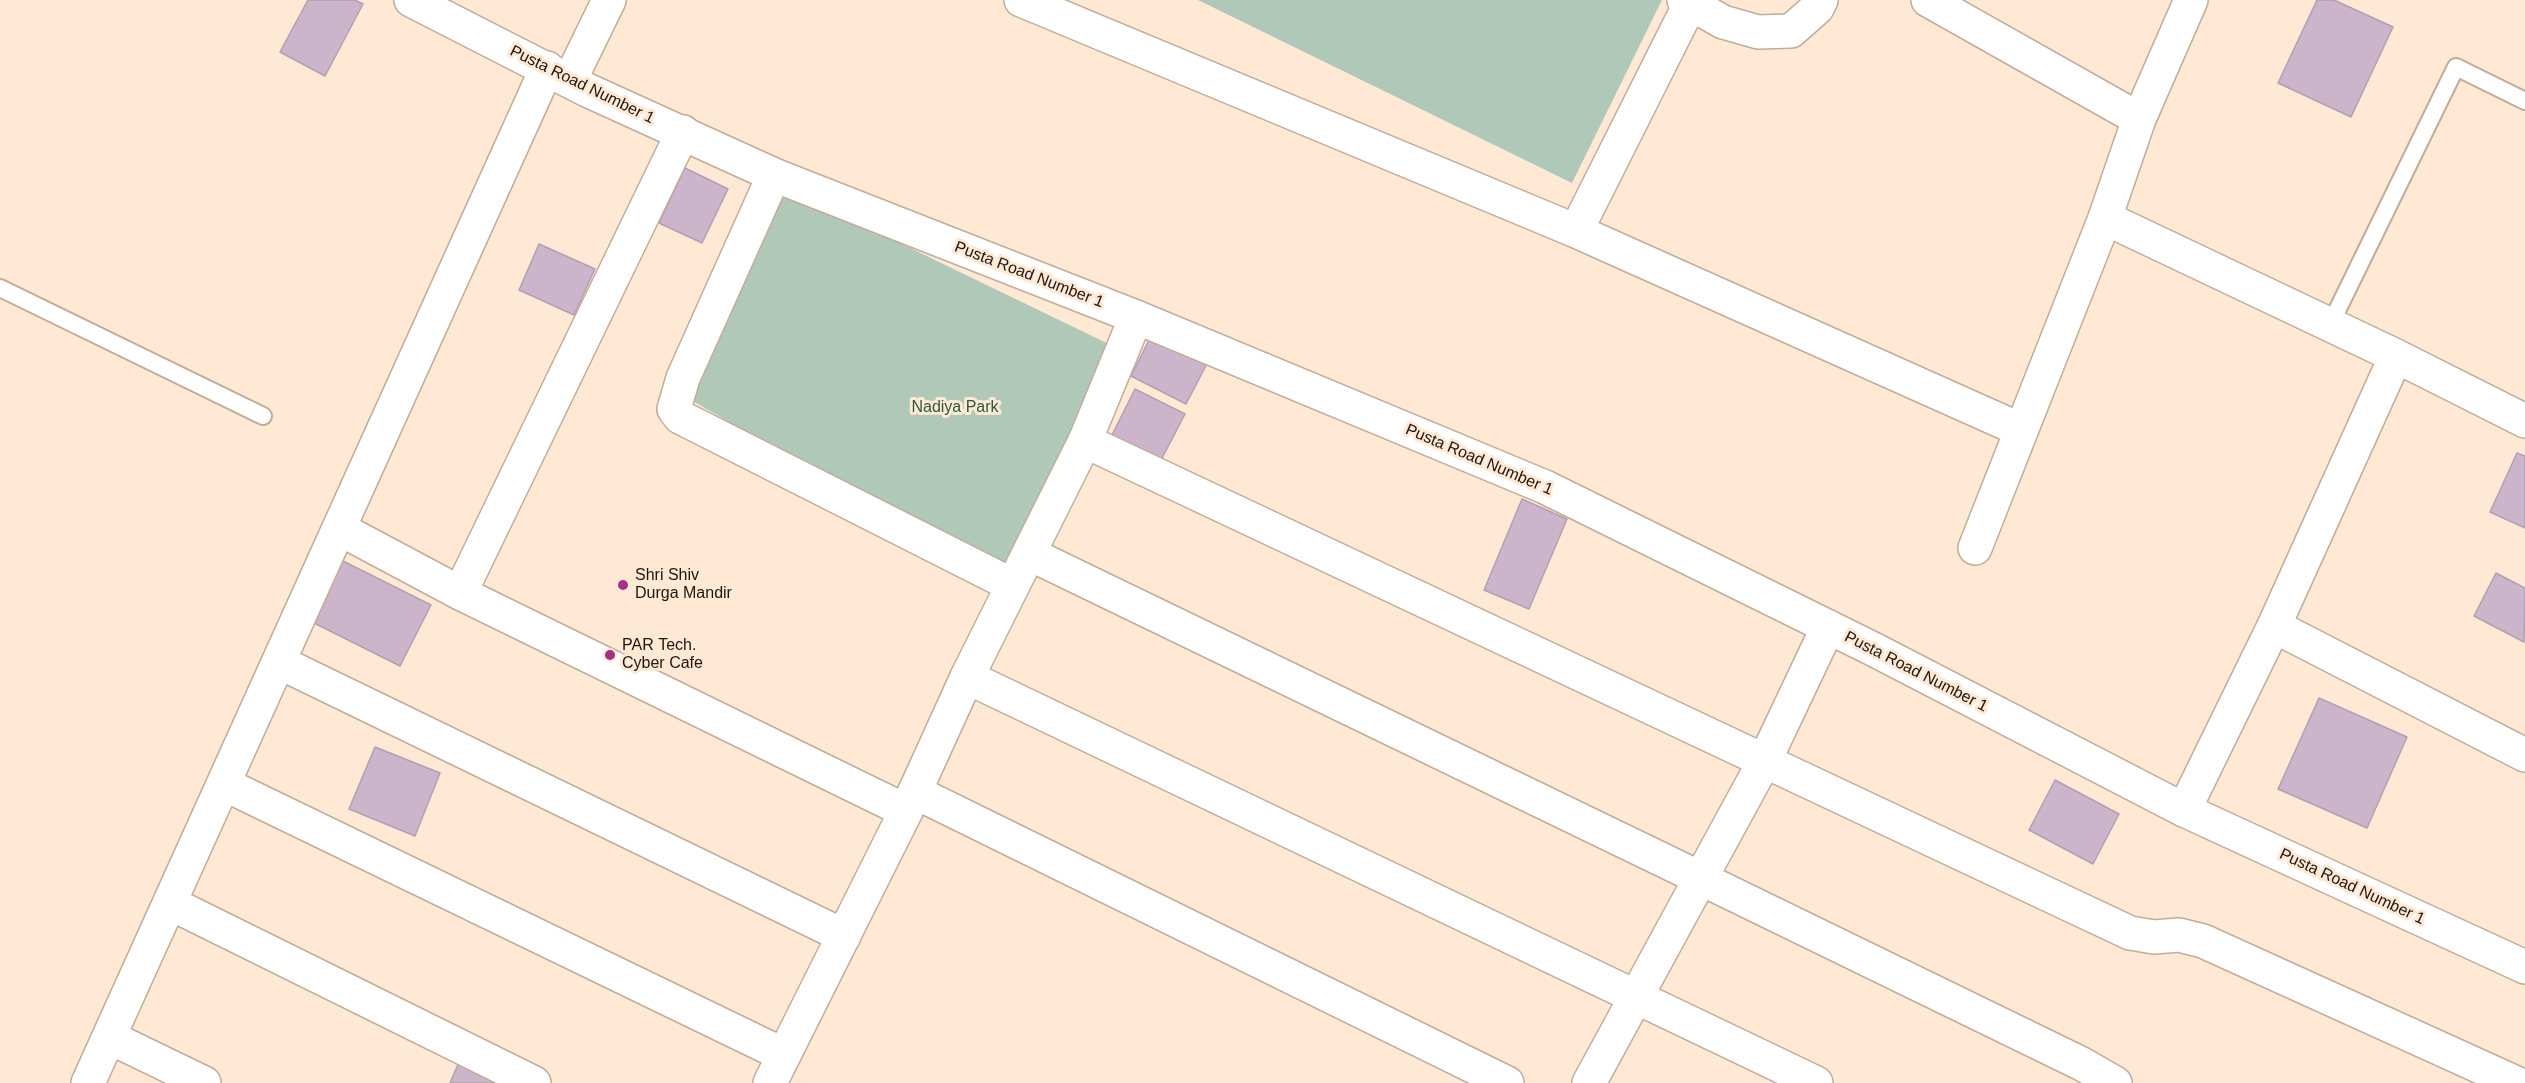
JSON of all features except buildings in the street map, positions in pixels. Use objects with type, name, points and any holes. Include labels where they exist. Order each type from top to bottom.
[{"type":"street","name":"Pusta Road Number 1","points":[[411,0],[558,74],[774,175],[1136,317],[1545,487],[1828,627],[2184,810],[2525,967]]},
{"type":"street","points":[[88,1083],[340,529],[558,74],[609,0]]},
{"type":"street","points":[[1021,0],[1576,231],[2021,430]]},
{"type":"street","points":[[1576,231],[1689,1],[1723,22],[1758,32],[1769,32],[1791,31],[1818,8],[1821,0]]},
{"type":"street","points":[[1928,0],[2139,119]]},
{"type":"street","points":[[1975,548],[2105,218],[2139,119],[2191,0]]},
{"type":"street","points":[[460,593],[682,132]]},
{"type":"street","points":[[774,175],[683,378],[674,409],[680,417],[1012,585]]},
{"type":"street","points":[[2105,218],[2396,356],[2525,421]]},
{"type":"street","points":[[224,784],[777,1069],[910,801],[1012,585],[1030,554],[1085,441],[1136,317]]},
{"type":"street","points":[[2184,810],[2274,626],[2396,356]]},
{"type":"street","points":[[1085,441],[2130,933],[2154,937],[2179,934],[2203,941],[2516,1083]]},
{"type":"street","points":[[340,529],[460,593],[910,801],[1470,1074],[1507,1083]]},
{"type":"street","points":[[1030,554],[2082,1064],[2115,1083]]},
{"type":"street","points":[[2274,626],[2525,755]]},
{"type":"street","points":[[1589,1083],[1634,996],[1702,879],[1764,762],[1828,627]]},
{"type":"street","points":[[279,662],[844,936]]},
{"type":"street","points":[[967,677],[1816,1083]]},
{"type":"street","points":[[170,903],[534,1083]]},
{"type":"street","points":[[109,1037],[204,1083]]},
{"type":"lane","points":[[2330,325],[2456,68],[2525,101]]},
{"type":"lane","points":[[0,288],[263,416]]},
{"type":"green space","points":[[1198,0],[1662,0],[1572,183]]},
{"type":"green space","name":"Nadiya Park","points":[[782,186],[1119,349],[1012,585],[677,392]]},
{"type":"place","name":"Shri Shiv Durga Mandir","points":[[623,585]]},
{"type":"place","name":"PAR Tech. Cyber Cafe","points":[[610,655]]}]
